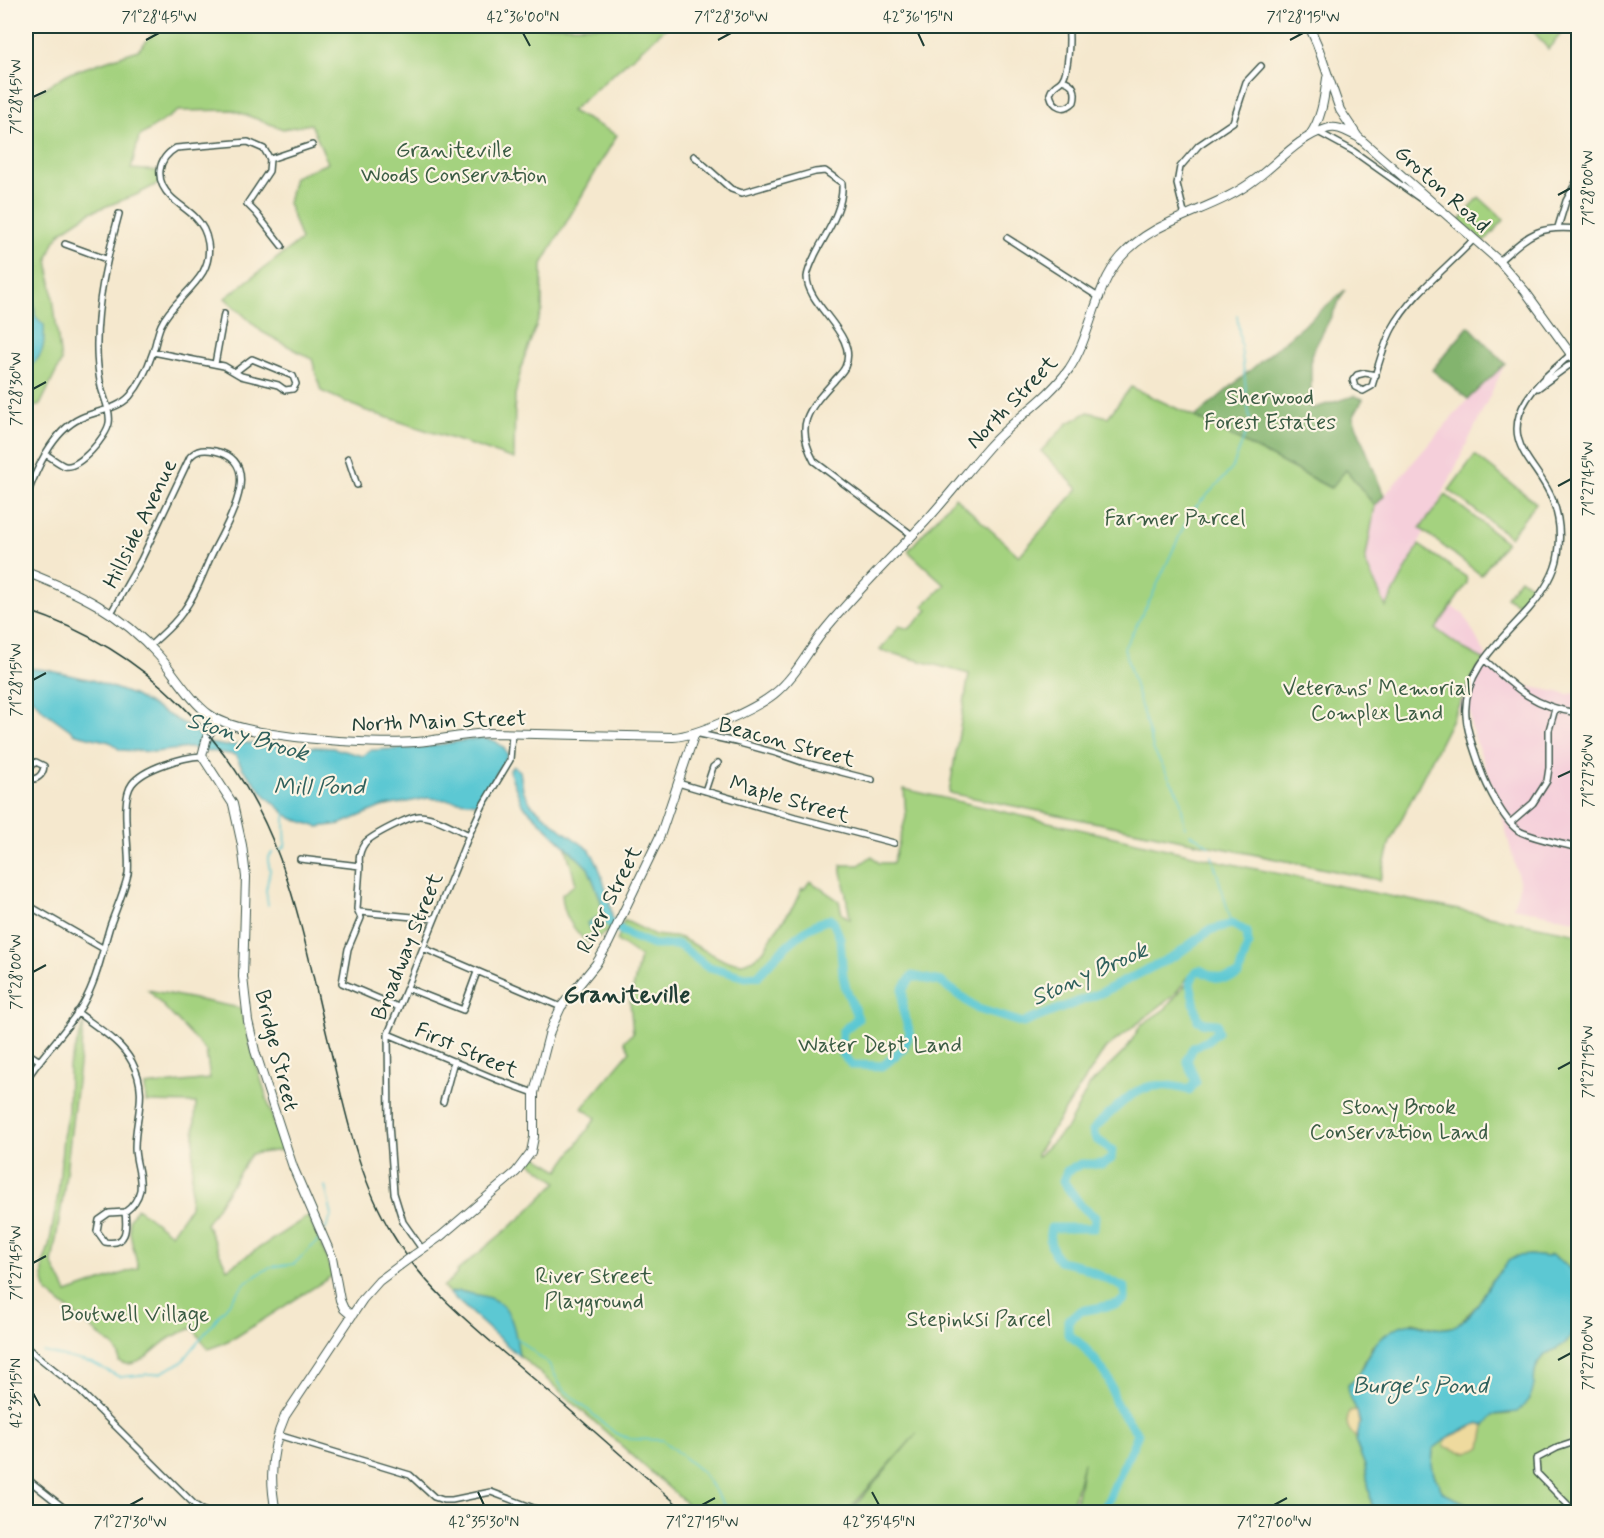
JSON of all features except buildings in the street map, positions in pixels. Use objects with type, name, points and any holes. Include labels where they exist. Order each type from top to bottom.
[{"type":"main road","name":"Groton Road","points":[[1309,26],[1340,110],[1358,137],[1498,261],[1525,291],[1578,363]]},
{"type":"main road","points":[[1307,138],[1315,127],[1322,108],[1328,77]]},
{"type":"main road","name":"North Street","points":[[694,733],[759,702],[781,688],[825,629],[965,476],[986,449],[1063,377],[1074,360],[1113,267],[1129,249],[1155,229],[1235,193],[1318,132],[1335,127],[1358,137]]},
{"type":"main road","name":"North Main Street","points":[[26,572],[74,591],[111,613],[150,646],[202,707],[218,720],[252,730],[336,741],[412,742],[467,734],[674,737],[694,733]]},
{"type":"main road","points":[[202,753],[206,739],[218,720]]},
{"type":"main road","name":"River Street","points":[[276,1511],[272,1470],[273,1452],[278,1436],[290,1407],[351,1315],[374,1286],[441,1236],[523,1164],[531,1152],[534,1137],[534,1093],[548,1039],[561,1007],[601,957],[660,836],[694,733]]},
{"type":"main road","name":"Bridge Street","points":[[202,753],[233,804],[243,845],[246,877],[243,977],[248,1021],[255,1052],[293,1167],[332,1257],[340,1300],[344,1309],[351,1315]]},
{"type":"street","points":[[1062,80],[1071,84],[1075,92],[1074,102],[1066,108],[1054,105],[1050,94],[1051,88],[1062,80],[1070,46],[1068,26]]},
{"type":"street","points":[[1185,216],[1177,184],[1180,167],[1199,145],[1233,122],[1246,82],[1261,66]]},
{"type":"street","points":[[1318,132],[1353,151],[1453,222]]},
{"type":"street","points":[[26,498],[38,464],[52,443],[73,423],[87,415],[108,410],[128,398],[144,374],[160,327],[168,313],[204,270],[208,246],[201,224],[169,195],[161,182],[161,162],[167,153],[176,148],[248,142],[264,149],[270,159],[269,171],[246,204],[282,246]]},
{"type":"street","points":[[270,159],[312,146]]},
{"type":"street","points":[[694,156],[731,189],[741,193],[825,171],[842,183],[843,196],[839,207],[810,266],[807,277],[809,288],[846,344],[848,357],[845,368],[812,406],[806,419],[804,432],[806,446],[814,461],[912,535]]},
{"type":"street","points":[[1558,227],[1566,201],[1578,179]]},
{"type":"street","points":[[45,454],[66,466],[74,465],[105,436],[110,423],[101,388],[97,350],[99,306],[106,259],[119,214]]},
{"type":"street","points":[[1498,261],[1521,242],[1542,229],[1558,227],[1578,229]]},
{"type":"street","points":[[1007,238],[1100,298]]},
{"type":"street","points":[[1376,375],[1388,339],[1399,318],[1473,240]]},
{"type":"street","points":[[65,244],[106,259]]},
{"type":"street","points":[[215,364],[224,314]]},
{"type":"street","points":[[153,352],[215,364],[241,376],[278,385],[285,390],[293,389],[296,384],[293,376],[252,359],[235,372]]},
{"type":"street","points":[[1571,354],[1542,379],[1531,392],[1521,412],[1517,431],[1522,453],[1553,500],[1560,529],[1558,558],[1551,578],[1540,596],[1475,671],[1468,689],[1466,703],[1467,724],[1486,787],[1502,812],[1517,829],[1578,848]]},
{"type":"street","points":[[1531,392],[1569,366],[1578,363]]},
{"type":"street","name":"Hillside Avenue","points":[[111,613],[141,560],[190,457],[197,451],[207,450],[221,452],[231,457],[238,467],[240,483],[231,516],[199,585],[184,611],[150,646]]},
{"type":"street","points":[[348,458],[357,485]]},
{"type":"street","points":[[1485,660],[1503,677],[1542,705],[1578,713]]},
{"type":"street","points":[[1511,822],[1533,803],[1547,781],[1549,730],[1555,709]]},
{"type":"street","name":"Beacon Street","points":[[694,733],[736,742],[872,780]]},
{"type":"street","name":"Broadway Street","points":[[422,1249],[403,1222],[394,1193],[389,1124],[388,1034],[469,835],[483,805],[510,760],[512,734]]},
{"type":"street","points":[[26,1080],[89,994],[127,877],[130,855],[126,827],[127,803],[131,786],[144,774],[202,753]]},
{"type":"street","points":[[26,771],[36,762],[44,766],[42,774],[32,780],[26,779]]},
{"type":"street","points":[[705,791],[713,767],[718,763]]},
{"type":"street","name":"Maple Street","points":[[678,783],[894,843]]},
{"type":"street","points":[[398,1006],[342,983],[348,949],[361,918],[357,909],[361,850],[367,841],[415,816],[435,820],[469,835]]},
{"type":"street","points":[[300,860],[360,866]]},
{"type":"street","points":[[26,904],[104,950]]},
{"type":"street","points":[[360,912],[434,919]]},
{"type":"street","points":[[423,948],[561,1007]]},
{"type":"street","points":[[407,988],[463,1010],[477,972]]},
{"type":"street","points":[[77,1012],[108,1035],[126,1053],[134,1066],[141,1087],[135,1148],[140,1190],[133,1204],[125,1212],[109,1213],[99,1220],[97,1231],[105,1242],[117,1242],[122,1238],[127,1226],[125,1212]]},
{"type":"street","name":"First Street","points":[[388,1034],[534,1093]]},
{"type":"street","points":[[26,1052],[40,1060]]},
{"type":"street","points":[[443,1102],[454,1061]]},
{"type":"street","points":[[26,1347],[78,1389],[195,1505],[206,1512]]},
{"type":"street","points":[[278,1436],[410,1476],[434,1497],[443,1500],[491,1492],[544,1512]]},
{"type":"street","points":[[1575,1512],[1537,1473],[1536,1459],[1557,1448],[1578,1441]]},
{"type":"street","points":[[26,1478],[69,1512]]},
{"type":"street","points":[[264,1512],[276,1511]]},
{"type":"shaded area","points":[[1505,364],[1402,579],[1463,613],[1492,667],[1511,683],[1568,694],[1578,693],[1578,921],[1513,907],[1520,884],[1499,805],[1471,727],[1470,711],[1458,709],[1477,669],[1386,608],[1365,562],[1375,506],[1468,399]]},
{"type":"green space","name":"Graniteville Woods Conservation","points":[[160,26],[668,26],[571,111],[617,135],[542,264],[542,310],[523,361],[515,395],[514,459],[364,410],[321,391],[312,359],[262,332],[225,298],[301,240],[288,203],[294,177],[328,163],[311,124],[283,129],[233,110],[178,111],[139,137],[131,169],[160,171],[161,182],[136,195],[91,212],[62,231],[54,242],[48,258],[61,362],[40,405],[26,408],[26,100],[67,74],[138,50]]},
{"type":"green space","points":[[1529,26],[1568,26],[1548,49]]},
{"type":"green space","points":[[1479,197],[1504,220],[1484,242],[1460,221]]},
{"type":"green space","name":"Sherwood Forest Estates","points":[[1345,290],[1311,355],[1311,409],[1354,396],[1363,399],[1353,417],[1384,496],[1375,506],[1346,470],[1331,488],[1195,417]]},
{"type":"green space","points":[[1469,326],[1505,364],[1468,399],[1432,370]]},
{"type":"green space","points":[[1131,387],[1195,417],[1330,488],[1346,469],[1375,506],[1365,562],[1386,607],[1419,545],[1466,577],[1467,583],[1436,629],[1462,648],[1485,660],[1477,669],[1390,842],[1380,880],[949,793],[969,674],[880,650],[899,626],[909,629],[928,610],[923,606],[945,585],[908,551],[955,497],[1019,556],[1078,489],[1041,451],[1068,423],[1088,412],[1108,417]]},
{"type":"green space","points":[[1475,455],[1536,503],[1510,537],[1449,490]]},
{"type":"green space","points":[[1446,495],[1506,542],[1481,575],[1420,528]]},
{"type":"green space","points":[[1520,578],[1531,586],[1518,604],[1506,597]]},
{"type":"green space","points":[[904,789],[1241,866],[1578,934],[1578,1288],[1569,1268],[1551,1255],[1546,1257],[1530,1255],[1508,1261],[1506,1267],[1493,1279],[1478,1304],[1457,1326],[1439,1329],[1413,1322],[1372,1346],[1349,1395],[1357,1411],[1356,1442],[1365,1466],[1373,1512],[1075,1512],[1083,1462],[1071,1512],[850,1512],[917,1433],[847,1512],[696,1512],[443,1287],[457,1274],[456,1272],[523,1216],[557,1182],[530,1162],[534,1155],[559,1170],[596,1118],[582,1108],[630,1051],[624,1041],[633,1033],[630,1002],[640,957],[617,941],[624,920],[655,935],[681,938],[725,961],[743,963],[754,959],[764,950],[793,907],[802,888],[804,889],[810,881],[839,901],[842,914],[850,919],[841,865],[859,865],[872,856],[879,863],[893,863],[906,817]],"holes":[[[1189,976],[1187,983],[1165,1009],[1141,1025],[1126,1050],[1089,1086],[1067,1128],[1037,1157],[1037,1153],[1105,1049],[1174,995]]]},
{"type":"green space","points":[[565,844],[589,868],[602,903],[601,924],[606,924],[611,930],[587,943],[573,926],[564,909],[562,894],[576,884]]},
{"type":"green space","name":"Boutwell Village","points":[[148,990],[240,1008],[282,1150],[251,1154],[206,1224],[227,1269],[308,1216],[326,1256],[332,1276],[236,1337],[212,1348],[208,1349],[193,1328],[170,1338],[140,1361],[127,1364],[119,1362],[119,1355],[115,1348],[47,1292],[43,1277],[43,1264],[49,1246],[58,1195],[63,1137],[68,1111],[69,1066],[84,1023],[63,1198],[52,1263],[67,1293],[138,1268],[129,1219],[137,1208],[171,1234],[190,1207],[196,1103],[146,1102],[145,1086],[210,1079],[206,1051]]},
{"type":"green space","points":[[1578,1309],[1578,1512],[1484,1512],[1443,1493],[1434,1475],[1433,1449],[1447,1438],[1493,1415],[1510,1414],[1534,1385],[1536,1367],[1542,1358],[1570,1337]]},
{"type":"sand","points":[[1357,1411],[1360,1429],[1356,1438],[1349,1429],[1347,1420],[1349,1412]]},
{"type":"sand","points":[[1480,1423],[1485,1426],[1481,1447],[1467,1452],[1444,1446],[1447,1438]]},
{"type":"water","points":[[26,258],[31,258],[35,316],[44,325],[44,332],[40,356],[26,369]]},
{"type":"water","name":"Mill Pond","points":[[26,668],[92,680],[133,695],[186,725],[209,743],[226,746],[247,743],[333,748],[363,756],[371,750],[417,748],[482,738],[495,741],[508,755],[478,803],[428,798],[381,807],[341,824],[318,827],[291,818],[286,814],[266,796],[243,769],[235,755],[189,748],[155,752],[120,750],[110,742],[76,734],[44,711],[33,699],[26,697]]},
{"type":"water","points":[[513,766],[520,771],[523,790],[531,804],[590,850],[598,865],[609,898],[613,922],[611,930],[606,924],[601,924],[594,932],[589,928],[587,923],[604,916],[600,898],[588,868],[522,804],[509,771]]},
{"type":"water","name":"Burge's Pond","points":[[1551,1255],[1560,1260],[1568,1267],[1577,1282],[1578,1310],[1570,1337],[1567,1342],[1544,1356],[1538,1363],[1532,1393],[1517,1412],[1493,1415],[1485,1426],[1479,1423],[1452,1435],[1433,1449],[1434,1475],[1443,1493],[1484,1512],[1373,1512],[1365,1466],[1356,1443],[1360,1423],[1349,1395],[1348,1385],[1359,1374],[1374,1346],[1386,1334],[1405,1324],[1412,1323],[1438,1329],[1455,1326],[1469,1316],[1493,1279],[1508,1261],[1517,1256],[1546,1257]]},
{"type":"water","points":[[460,1291],[492,1299],[505,1309],[513,1323],[519,1356],[449,1293]]},
{"type":"waterway","points":[[1185,827],[1180,797],[1154,751],[1124,648],[1151,598],[1190,513],[1232,469],[1250,422],[1237,315]]},
{"type":"waterway","points":[[280,850],[285,847],[286,812]]},
{"type":"waterway","points":[[1190,834],[1209,846]]},
{"type":"waterway","points":[[268,905],[266,890],[270,870],[268,857],[273,852]]},
{"type":"waterway","points":[[1212,856],[1232,924]]},
{"type":"waterway","name":"Stony Brook","points":[[610,923],[629,935],[653,945],[679,945],[706,966],[745,977],[758,976],[782,950],[801,934],[811,927],[832,919],[840,938],[846,989],[858,1018],[842,1032],[842,1054],[852,1065],[883,1066],[903,1049],[910,1033],[903,1011],[903,989],[912,976],[941,982],[978,1009],[1023,1023],[1103,992],[1176,955],[1210,930],[1232,924],[1247,932],[1248,944],[1239,974],[1229,978],[1220,978],[1200,970],[1195,972],[1190,983],[1198,1020],[1217,1024],[1218,1032],[1193,1048],[1187,1060],[1196,1082],[1189,1090],[1159,1085],[1137,1091],[1097,1125],[1093,1131],[1096,1139],[1112,1150],[1111,1159],[1103,1164],[1081,1164],[1067,1171],[1063,1181],[1081,1206],[1095,1217],[1094,1228],[1051,1228],[1050,1242],[1059,1261],[1078,1265],[1125,1288],[1125,1299],[1118,1304],[1081,1311],[1068,1320],[1068,1334],[1082,1345],[1099,1365],[1109,1380],[1116,1404],[1138,1434],[1106,1505],[1100,1512]]},
{"type":"waterway","points":[[325,1186],[332,1215],[325,1230]]},
{"type":"waterway","points":[[43,1352],[92,1363],[120,1377],[160,1373],[182,1362],[246,1282],[270,1267],[294,1264],[321,1238]]},
{"type":"waterway","points":[[516,1338],[549,1364],[562,1388],[615,1433],[630,1439],[662,1440],[702,1472],[729,1512]]},
{"type":"waterway","points":[[26,1361],[32,1358]]},
{"type":"railway","points":[[26,610],[69,627],[110,649],[147,675],[181,705],[212,739],[239,776],[262,816],[288,882],[362,1170],[381,1214],[407,1256],[421,1275],[454,1309],[686,1512]]},
{"type":"district","name":"Graniteville","points":[[627,994]]},
{"type":"park label","name":"Farmer Parcel","points":[[1175,517]]},
{"type":"park label","name":"Veterans' Memorial Complex Land","points":[[1377,700]]},
{"type":"park label","name":"Water Dept Land","points":[[880,1044]]},
{"type":"park label","name":"Stony Brook Conservation Land","points":[[1399,1118]]},
{"type":"park label","name":"River Street Playground","points":[[594,1288]]},
{"type":"park label","name":"Stepinksi Parcel","points":[[979,1318]]}]
